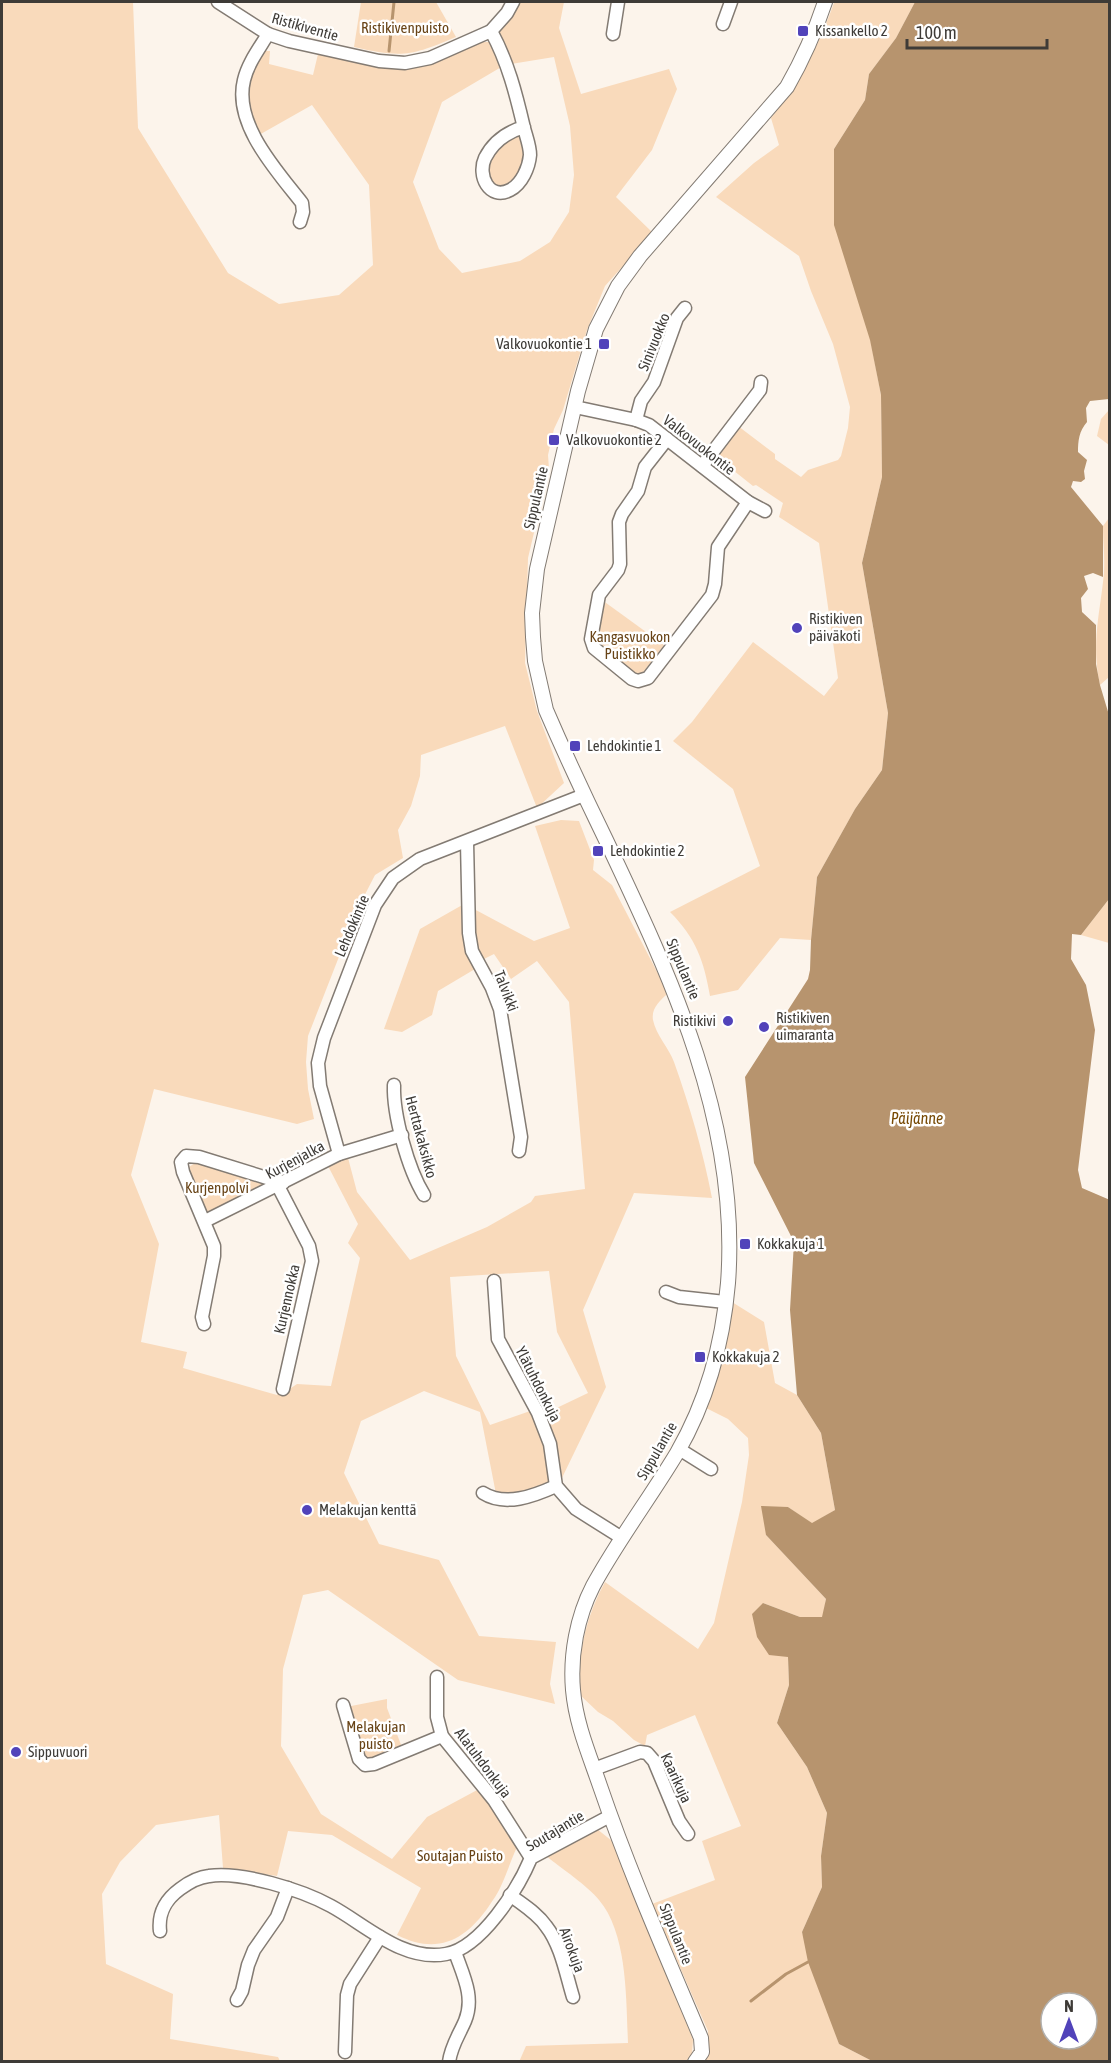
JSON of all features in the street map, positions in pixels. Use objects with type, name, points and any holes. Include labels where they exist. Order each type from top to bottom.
[{"type":"street","name":"Ristikiventie","points":[[219,2],[268,34],[289,41],[379,62],[405,63],[430,58],[491,32],[513,2]]},
{"type":"street","points":[[613,34],[618,2]]},
{"type":"street","points":[[723,24],[731,2]]},
{"type":"street","name":"Sippulantie","points":[[695,2061],[702,2052],[701,2038],[610,1816],[580,1731],[575,1711],[572,1677],[574,1646],[592,1589],[679,1449],[710,1378],[726,1302],[729,1250],[727,1195],[719,1140],[706,1082],[689,1029],[664,965],[546,711],[535,661],[533,621],[537,569],[596,329],[618,286],[640,256],[787,87],[802,62],[825,2]]},
{"type":"street","points":[[491,32],[501,49],[513,82],[524,127],[530,153],[528,168],[518,184],[510,190],[500,192],[492,190],[485,185],[482,177],[485,158],[502,137],[512,130],[524,127]]},
{"type":"street","points":[[268,34],[249,64],[243,81],[242,98],[245,117],[262,151],[302,203],[303,212],[300,222]]},
{"type":"street","name":"Sinivuokko","points":[[636,420],[641,402],[654,382],[677,318],[685,308]]},
{"type":"street","points":[[702,466],[760,390],[761,382]]},
{"type":"street","name":"Valkovuokontie","points":[[575,407],[649,425],[748,502],[765,511]]},
{"type":"street","points":[[667,439],[645,467],[638,491],[622,514],[619,522],[620,564],[599,595],[591,639],[594,648],[632,679],[638,681],[648,678],[712,595],[715,584],[716,552],[720,542],[748,502]]},
{"type":"street","name":"Lehdokintie","points":[[339,1154],[320,1086],[318,1063],[324,1038],[375,905],[393,878],[420,859],[584,795]]},
{"type":"street","name":"Talvikki","points":[[467,842],[469,933],[472,951],[500,1009],[521,1137],[519,1151]]},
{"type":"street","name":"Herttakaksikko","points":[[394,1085],[394,1100],[402,1135],[416,1181],[424,1195]]},
{"type":"street","name":"Kurjenjalka","points":[[205,1221],[339,1154],[402,1135]]},
{"type":"street","points":[[204,1324],[202,1317],[214,1246],[183,1172],[182,1162],[186,1156],[199,1157],[281,1184]]},
{"type":"street","name":"Kurjennokka","points":[[281,1184],[309,1246],[312,1261],[283,1389]]},
{"type":"street","name":"Ylätuhdonkuja","points":[[494,1281],[498,1339],[538,1413],[550,1444],[556,1486]]},
{"type":"street","points":[[666,1292],[679,1297],[726,1302]]},
{"type":"street","points":[[679,1449],[711,1469]]},
{"type":"street","points":[[483,1493],[491,1498],[510,1500],[535,1495],[556,1486],[576,1509],[622,1538]]},
{"type":"street","name":"Alatuhdonkuja","points":[[437,1677],[437,1717],[442,1736],[494,1800],[531,1858]]},
{"type":"street","points":[[343,1705],[359,1759],[365,1765],[374,1764],[442,1736]]},
{"type":"street","name":"Kaarikuja","points":[[594,1769],[640,1752],[646,1753],[654,1761],[688,1834]]},
{"type":"street","name":"Soutajantie","points":[[160,1931],[159,1918],[171,1895],[187,1884],[206,1876],[224,1875],[288,1888],[319,1899],[406,1950],[428,1955],[455,1952],[473,1942],[487,1928],[526,1871],[531,1858],[610,1816]]},
{"type":"street","points":[[237,2000],[254,1950],[277,1917],[288,1888]]},
{"type":"street","name":"Airokuja","points":[[510,1895],[536,1914],[547,1927],[556,1942],[573,1997]]},
{"type":"street","points":[[345,2052],[347,1995],[350,1984],[381,1937]]},
{"type":"street","points":[[449,2061],[450,2051],[465,2022],[470,2002],[469,1991],[455,1952]]},
{"type":"green space","name":"Soutajan Puisto","points":[[2,2],[133,2],[138,128],[228,273],[279,304],[339,295],[373,265],[369,185],[312,105],[259,135],[249,111],[247,92],[248,84],[263,51],[270,51],[269,64],[313,75],[318,54],[389,69],[424,65],[481,42],[491,42],[503,66],[442,102],[413,182],[439,249],[462,273],[520,261],[550,242],[569,212],[574,175],[570,126],[554,57],[511,64],[499,32],[519,2],[564,2],[559,28],[581,94],[669,69],[677,89],[652,150],[616,197],[653,233],[605,286],[587,330],[563,410],[554,429],[548,455],[549,469],[528,558],[525,663],[537,711],[564,783],[537,808],[505,726],[421,755],[420,776],[411,806],[398,830],[403,858],[375,875],[358,908],[308,1036],[306,1062],[314,1119],[297,1124],[154,1089],[131,1175],[159,1244],[141,1342],[187,1352],[183,1368],[277,1395],[279,1386],[291,1388],[297,1384],[331,1386],[360,1258],[348,1243],[358,1224],[327,1164],[347,1154],[357,1192],[410,1260],[487,1227],[531,1202],[535,1196],[585,1189],[569,1002],[537,961],[511,979],[494,954],[482,960],[474,929],[474,909],[534,941],[570,928],[535,826],[561,820],[579,821],[594,860],[593,870],[612,885],[668,993],[655,1008],[653,1020],[672,1057],[691,1112],[712,1198],[634,1193],[583,1310],[606,1387],[560,1482],[544,1414],[588,1393],[557,1332],[549,1271],[450,1277],[456,1356],[490,1425],[533,1410],[545,1446],[549,1483],[520,1494],[496,1494],[480,1412],[424,1391],[361,1421],[344,1473],[379,1544],[439,1560],[479,1636],[556,1642],[550,1684],[555,1704],[458,1680],[328,1590],[303,1595],[283,1669],[281,1746],[321,1814],[392,1859],[427,1817],[479,1789],[517,1847],[498,1891],[480,1918],[460,1936],[437,1944],[411,1941],[397,1935],[421,1888],[332,1835],[288,1831],[277,1876],[223,1868],[219,1815],[156,1825],[120,1862],[102,1894],[106,1964],[173,1994],[170,2039],[278,2057],[280,2061],[2,2062]]},
{"type":"green space","name":"Ristikivenpuisto","points":[[361,2],[436,2],[456,37],[428,48],[396,54],[354,47]]},
{"type":"green space","points":[[915,2],[896,38],[869,74],[865,100],[834,149],[881,395],[882,477],[862,563],[888,713],[882,770],[855,809],[817,877],[811,940],[780,938],[738,990],[710,996],[702,961],[686,931],[670,912],[760,866],[733,789],[673,741],[692,722],[753,642],[824,696],[838,678],[819,543],[779,517],[783,503],[756,485],[753,486],[714,455],[738,426],[775,454],[775,459],[801,477],[808,470],[838,460],[841,456],[848,428],[850,407],[833,344],[799,256],[716,197],[754,163],[779,145],[771,118],[791,91],[807,63],[834,3]]},
{"type":"green space","points":[[521,133],[527,158],[514,181],[502,188],[489,183],[486,163],[500,145]]},
{"type":"green space","points":[[1109,410],[1109,445],[1097,436],[1101,419]]},
{"type":"green space","points":[[1109,518],[1109,677],[1100,685],[1096,641],[1104,573],[1103,526]]},
{"type":"green space","name":"Kangasvuokon Puistikko","points":[[602,600],[664,645],[642,674],[634,674],[598,646],[595,639]]},
{"type":"green space","points":[[1109,899],[1109,943],[1081,935]]},
{"type":"green space","points":[[464,904],[475,969],[438,991],[432,1015],[402,1032],[384,1029],[420,929]]},
{"type":"green space","name":"Kurjenpolvi","points":[[198,1161],[264,1183],[264,1187],[210,1213],[206,1212],[188,1171],[189,1167]]},
{"type":"green space","points":[[732,1302],[764,1322],[775,1383],[797,1395],[821,1433],[835,1510],[812,1524],[788,1507],[766,1535],[826,1599],[823,1617],[800,1617],[763,1603],[788,1657],[789,1685],[777,1723],[807,1767],[827,1813],[821,1856],[822,1887],[802,1932],[839,2044],[872,2061],[703,2061],[708,2055],[708,2031],[652,1904],[715,1880],[702,1841],[741,1826],[695,1715],[647,1735],[645,1746],[598,1712],[579,1694],[584,1636],[598,1595],[605,1582],[698,1649],[714,1623],[742,1502],[749,1455],[748,1438],[728,1419],[706,1408],[727,1340]]},
{"type":"green space","name":"Melakujan puisto","points":[[387,1699],[387,1708],[403,1750],[366,1761],[346,1707]]},
{"type":"green space","points":[[597,1829],[617,1845],[693,2040],[692,2053],[686,2062],[519,2062],[526,2046],[628,2043],[624,1968],[615,1931],[608,1914],[588,1889],[546,1856]]},
{"type":"water","name":"Päijänne","points":[[915,2],[1109,2],[1109,399],[1090,401],[1086,408],[1087,422],[1082,429],[1078,444],[1078,452],[1087,460],[1084,471],[1085,479],[1081,482],[1073,481],[1071,487],[1103,526],[1103,577],[1093,573],[1084,576],[1088,589],[1081,598],[1082,612],[1096,625],[1096,664],[1109,715],[1109,899],[1081,935],[1072,934],[1071,959],[1086,985],[1095,1030],[1078,1170],[1082,1188],[1110,1200],[1109,2061],[872,2061],[839,2044],[808,1962],[802,1932],[822,1887],[821,1856],[827,1813],[807,1767],[777,1723],[789,1685],[788,1657],[769,1655],[757,1637],[752,1614],[763,1603],[800,1617],[822,1617],[826,1599],[766,1535],[761,1506],[788,1507],[812,1523],[835,1510],[821,1433],[797,1395],[790,1310],[794,1242],[754,1163],[745,1077],[808,979],[817,877],[855,809],[882,770],[888,713],[862,563],[882,477],[881,395],[870,340],[834,225],[834,149],[865,100],[869,74],[896,38]]},
{"type":"waterway","points":[[389,51],[394,2]]},
{"type":"waterway","points":[[751,2001],[786,1974],[808,1962]]},
{"type":"place","name":"Kissankello 2","points":[[803,31]]},
{"type":"place","name":"Valkovuokontie 1","points":[[604,344]]},
{"type":"place","name":"Valkovuokontie 2","points":[[554,440]]},
{"type":"place","name":"Ristikiven päiväkoti","points":[[797,628]]},
{"type":"place","name":"Lehdokintie 1","points":[[575,746]]},
{"type":"place","name":"Lehdokintie 2","points":[[598,851]]},
{"type":"place","name":"Ristikivi","points":[[728,1021]]},
{"type":"place","name":"Ristikiven uimaranta","points":[[764,1027]]},
{"type":"place","name":"Kokkakuja 1","points":[[745,1244]]},
{"type":"place","name":"Kokkakuja 2","points":[[700,1357]]},
{"type":"place","name":"Melakujan kenttä","points":[[307,1510]]},
{"type":"place","name":"Sippuvuori","points":[[16,1752]]}]
